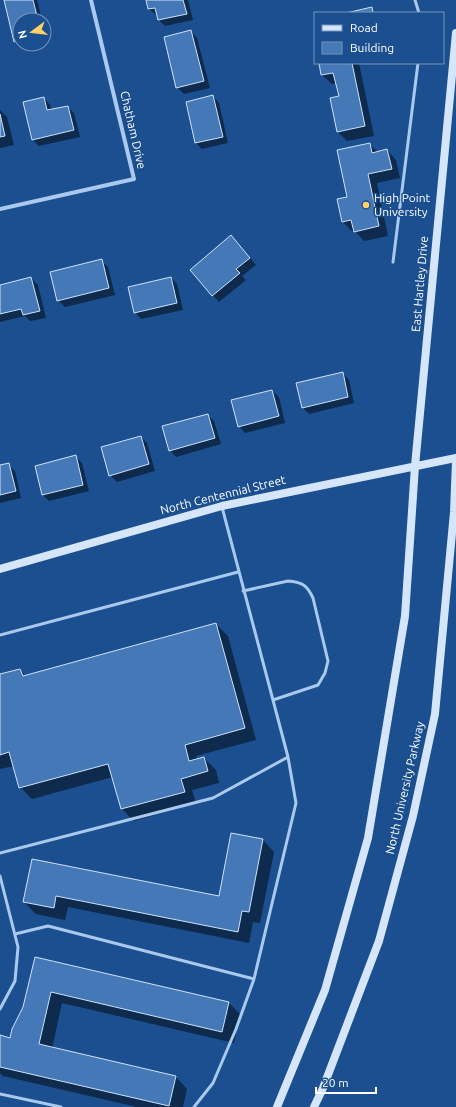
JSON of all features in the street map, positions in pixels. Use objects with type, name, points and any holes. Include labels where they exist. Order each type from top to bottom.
[{"type":"main road","name":"East Hartley Drive","points":[[415,466],[456,33]]},
{"type":"main road","name":"North Centennial Street","points":[[0,569],[222,506],[415,466],[456,460]]},
{"type":"main road","name":"North University Parkway","points":[[314,1107],[323,1088],[379,941],[413,816],[435,714],[454,512],[456,460]]},
{"type":"main road","name":"North University Parkway","points":[[276,1107],[325,990],[368,838],[405,616],[415,466]]},
{"type":"street","name":"Chatham Drive","points":[[0,209],[134,178],[91,0]]},
{"type":"lane","points":[[415,0],[419,12]]},
{"type":"lane","points":[[393,262],[418,64]]},
{"type":"lane","points":[[194,1107],[213,1083],[236,1029],[254,979],[296,803],[288,757],[238,572],[222,506]]},
{"type":"lane","points":[[0,635],[238,572]]},
{"type":"lane","points":[[243,591],[288,581],[295,581],[303,584],[309,589],[313,598],[328,661],[325,673],[318,685],[273,700]]},
{"type":"lane","points":[[0,853],[214,798],[288,757]]},
{"type":"lane","points":[[0,876],[18,947],[15,981],[0,1009]]},
{"type":"lane","points":[[15,934],[48,926],[254,979]]},
{"type":"lane","points":[[0,1094],[61,1107]]},
{"type":"building","points":[[4,0],[33,0],[36,12],[12,12],[12,34]]},
{"type":"building","points":[[146,0],[183,0],[187,14],[158,20],[155,8],[148,9]]},
{"type":"building","points":[[372,7],[373,12],[350,12]]},
{"type":"building","points":[[191,30],[204,81],[176,88],[164,37]]},
{"type":"building","points":[[319,64],[352,64],[365,126],[337,132],[330,98],[339,96],[333,73],[321,75]]},
{"type":"building","points":[[213,95],[223,137],[195,143],[186,102]]},
{"type":"building","points":[[44,97],[47,110],[68,106],[74,130],[32,140],[23,102]]},
{"type":"building","points":[[0,114],[5,136],[0,137]]},
{"type":"building","points":[[370,143],[372,153],[387,149],[392,169],[368,174],[379,226],[354,232],[351,220],[342,222],[337,199],[347,197],[337,150]]},
{"type":"building","points":[[231,235],[250,258],[236,269],[240,273],[212,296],[190,270]]},
{"type":"building","points":[[102,259],[109,288],[57,301],[50,272]]},
{"type":"building","points":[[31,277],[40,311],[23,315],[21,309],[0,314],[0,285]]},
{"type":"building","points":[[171,277],[177,303],[134,313],[128,287]]},
{"type":"building","points":[[343,372],[348,397],[302,408],[296,383]]},
{"type":"building","points":[[272,390],[279,416],[238,427],[231,400]]},
{"type":"building","points":[[208,414],[215,438],[169,451],[162,426]]},
{"type":"building","points":[[141,436],[149,464],[109,476],[101,447]]},
{"type":"building","points":[[76,455],[83,485],[42,495],[35,466]]},
{"type":"building","points":[[9,463],[16,491],[0,495],[0,465]]},
{"type":"building","points":[[216,623],[245,728],[185,745],[189,761],[204,757],[208,771],[181,779],[185,792],[121,809],[108,764],[19,788],[9,752],[0,755],[0,674],[20,669],[23,676]]},
{"type":"building","points":[[231,833],[263,839],[249,912],[242,911],[238,932],[56,896],[54,908],[23,902],[32,859],[219,896]]},
{"type":"building","points":[[35,957],[229,1002],[222,1032],[51,992],[39,1044],[176,1076],[169,1106],[0,1067],[0,1035],[10,1038],[12,1029],[23,1007]]},
{"type":"place","name":"High Point University","points":[[366,205]]}]
